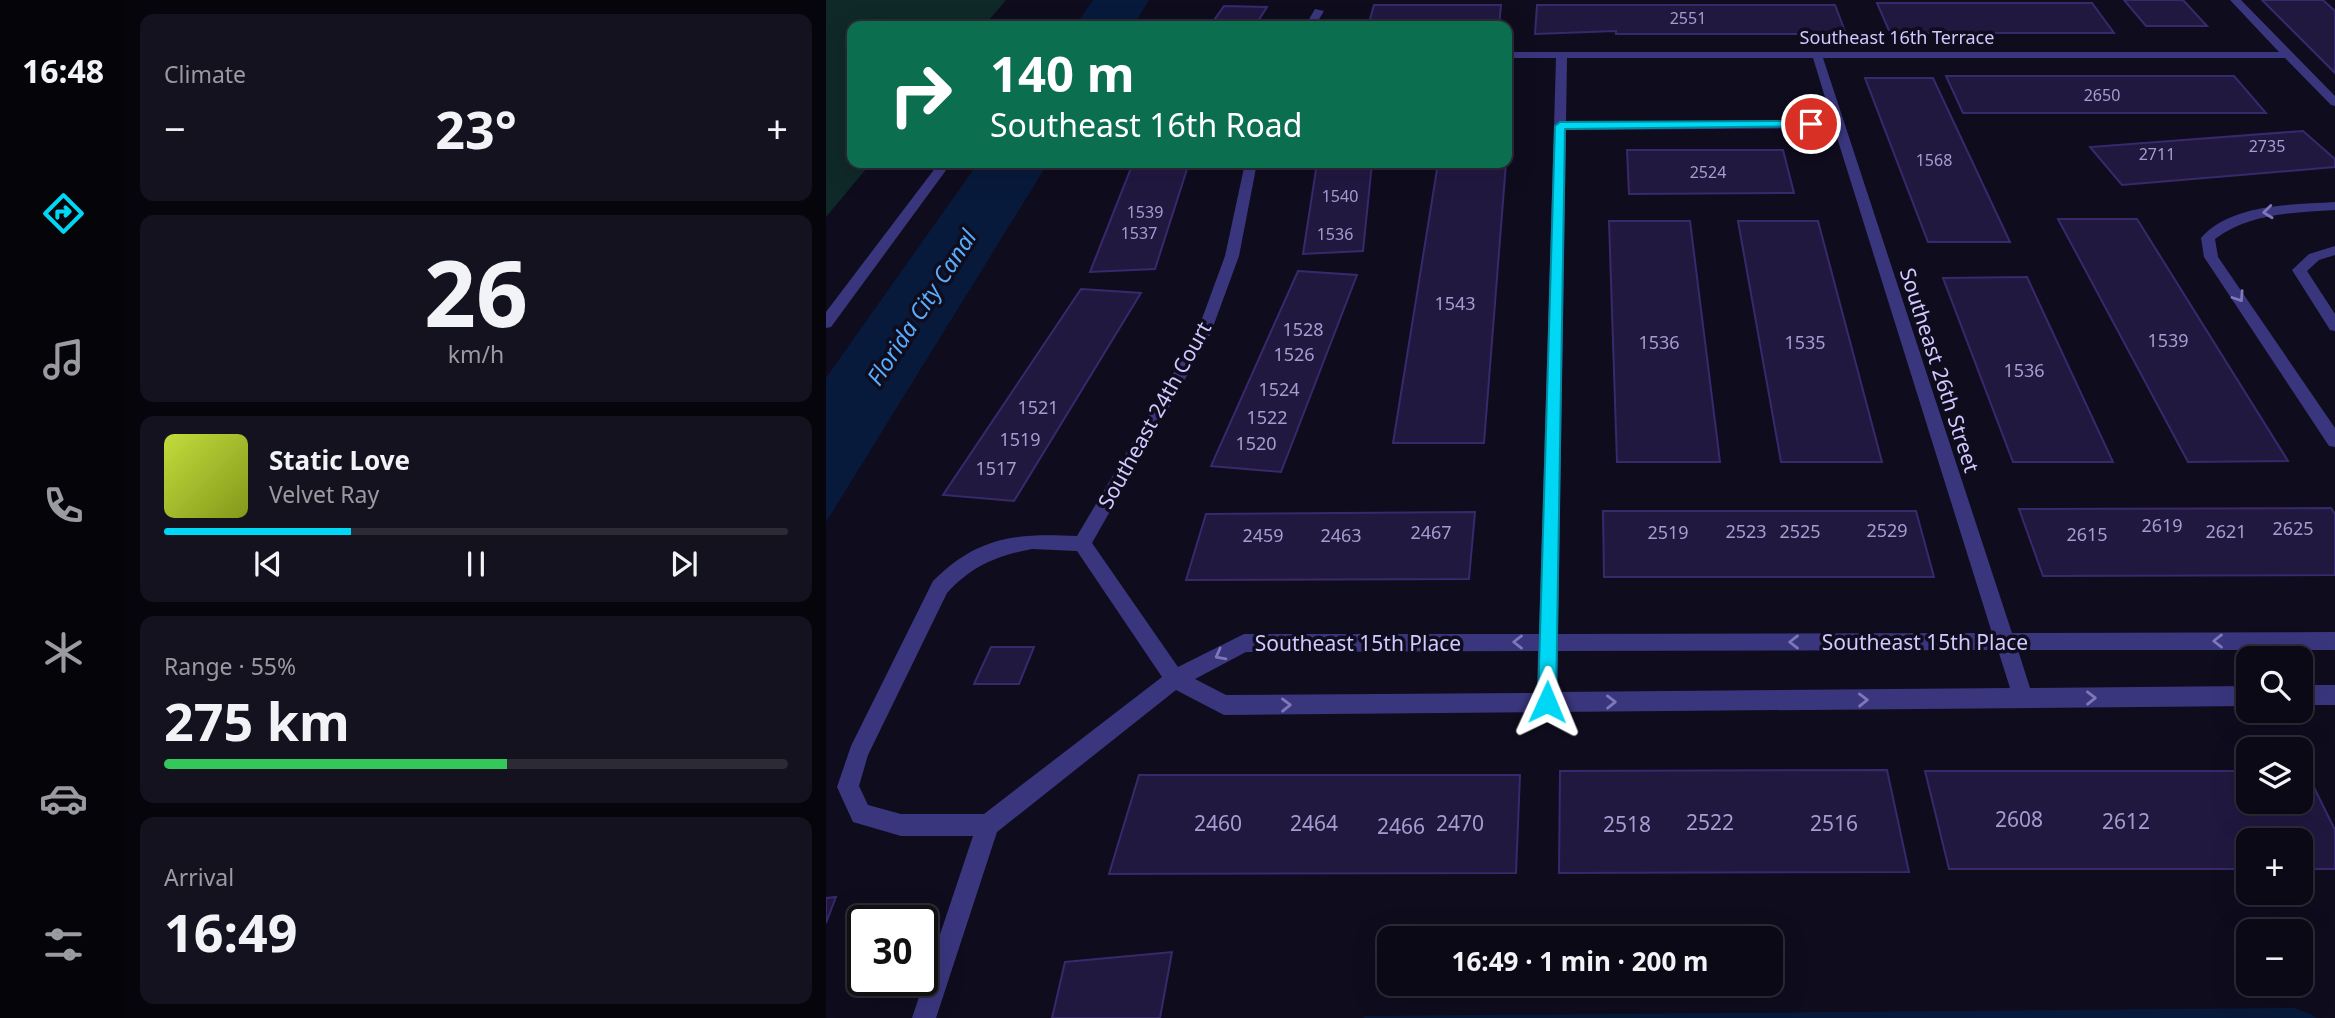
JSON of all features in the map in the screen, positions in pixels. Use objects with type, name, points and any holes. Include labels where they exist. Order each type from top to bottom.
[{"type":"street","points":[[2235,0],[2335,103]]},
{"type":"street","points":[[1313,21],[1319,11]]},
{"type":"street","name":"Southeast 16th Terrace","points":[[1512,55],[2288,55]]},
{"type":"street","points":[[1547,702],[1562,55]]},
{"type":"street","name":"Southeast 26th Street","points":[[1817,55],[2023,698]]},
{"type":"street","points":[[1560,126],[1839,124]]},
{"type":"street","name":"Southeast 24th Court","points":[[1082,544],[1203,335],[1232,256],[1250,168]]},
{"type":"street","points":[[826,323],[940,170]]},
{"type":"street","points":[[2335,205],[2257,213],[2223,225],[2208,238],[2211,257],[2335,441]]},
{"type":"street","points":[[2335,250],[2314,257],[2299,270],[2335,326]]},
{"type":"street","points":[[988,825],[901,825],[861,814],[848,787],[858,753],[940,587],[960,565],[989,550],[1032,541],[1082,544],[1175,679],[1224,705],[2236,696]]},
{"type":"street","name":"Southeast 15th Place","points":[[1175,679],[1244,643],[2335,641]]},
{"type":"street","points":[[923,1018],[988,825],[1175,679]]},
{"type":"street","points":[[2313,695],[2335,695]]},
{"type":"green space","points":[[826,0],[1006,0],[988,21],[847,21],[847,168],[867,168],[826,217]]},
{"type":"water","points":[[1093,0],[1149,0],[1136,21],[1078,21]]},
{"type":"water","name":"Florida City Canal","points":[[974,168],[1045,168],[826,522],[826,378]]},
{"type":"water","points":[[2295,1008],[2319,1018],[1363,1018],[1365,1016]]},
{"type":"building","points":[[2124,0],[2183,0],[2207,26],[2146,26]]},
{"type":"building","points":[[2262,0],[2323,0],[2335,11],[2335,73]]},
{"type":"building","points":[[1877,3],[2092,3],[2114,33],[1890,33]]},
{"type":"building","points":[[1374,5],[1501,5],[1499,21],[1369,21]]},
{"type":"building","points":[[1537,5],[1835,5],[1846,34],[1616,34],[1616,31],[1535,34]]},
{"type":"building","points":[[1224,6],[1267,7],[1258,21],[1214,21]]},
{"type":"building","points":[[1946,76],[2234,76],[2266,113],[1963,113]]},
{"type":"building","points":[[1865,78],[1933,78],[2010,242],[1928,242]]},
{"type":"building","points":[[2303,131],[2335,159],[2335,167],[2122,185],[2090,147]]},
{"type":"building","points":[[1627,150],[1783,150],[1794,193],[1629,194]]},
{"type":"building","points":[[1131,168],[1187,168],[1155,269],[1090,272]]},
{"type":"building","points":[[1316,168],[1371,168],[1363,251],[1303,254]]},
{"type":"building","points":[[1437,168],[1506,168],[1484,443],[1393,443]]},
{"type":"building","points":[[2058,219],[2137,219],[2288,461],[2188,462]]},
{"type":"building","points":[[1609,221],[1690,221],[1720,462],[1617,462]]},
{"type":"building","points":[[1738,221],[1818,221],[1882,462],[1781,462]]},
{"type":"building","points":[[1298,271],[1357,275],[1281,472],[1211,466]]},
{"type":"building","points":[[2027,277],[2113,462],[2013,462],[1943,278]]},
{"type":"building","points":[[1081,289],[1141,293],[1014,501],[943,495]]},
{"type":"building","points":[[2331,508],[2335,514],[2335,575],[2043,576],[2019,509]]},
{"type":"building","points":[[1603,511],[1916,511],[1934,577],[1604,577]]},
{"type":"building","points":[[1475,512],[1469,579],[1186,580],[1206,514]]},
{"type":"building","points":[[991,647],[1034,647],[1019,684],[974,684]]},
{"type":"building","points":[[1887,770],[1909,872],[1559,873],[1560,771]]},
{"type":"building","points":[[1925,771],[2236,771],[2236,814],[2313,814],[2313,785],[2335,830],[2335,869],[2313,869],[2313,828],[2236,828],[2236,869],[1949,869]]},
{"type":"building","points":[[1139,775],[1520,775],[1516,873],[1109,874]]},
{"type":"building","points":[[836,897],[826,923],[826,898]]},
{"type":"building","points":[[1172,952],[1160,1018],[1052,1018],[1065,962]]},
{"type":"route","points":[[1547,702],[1560,126],[1811,124]]}]
